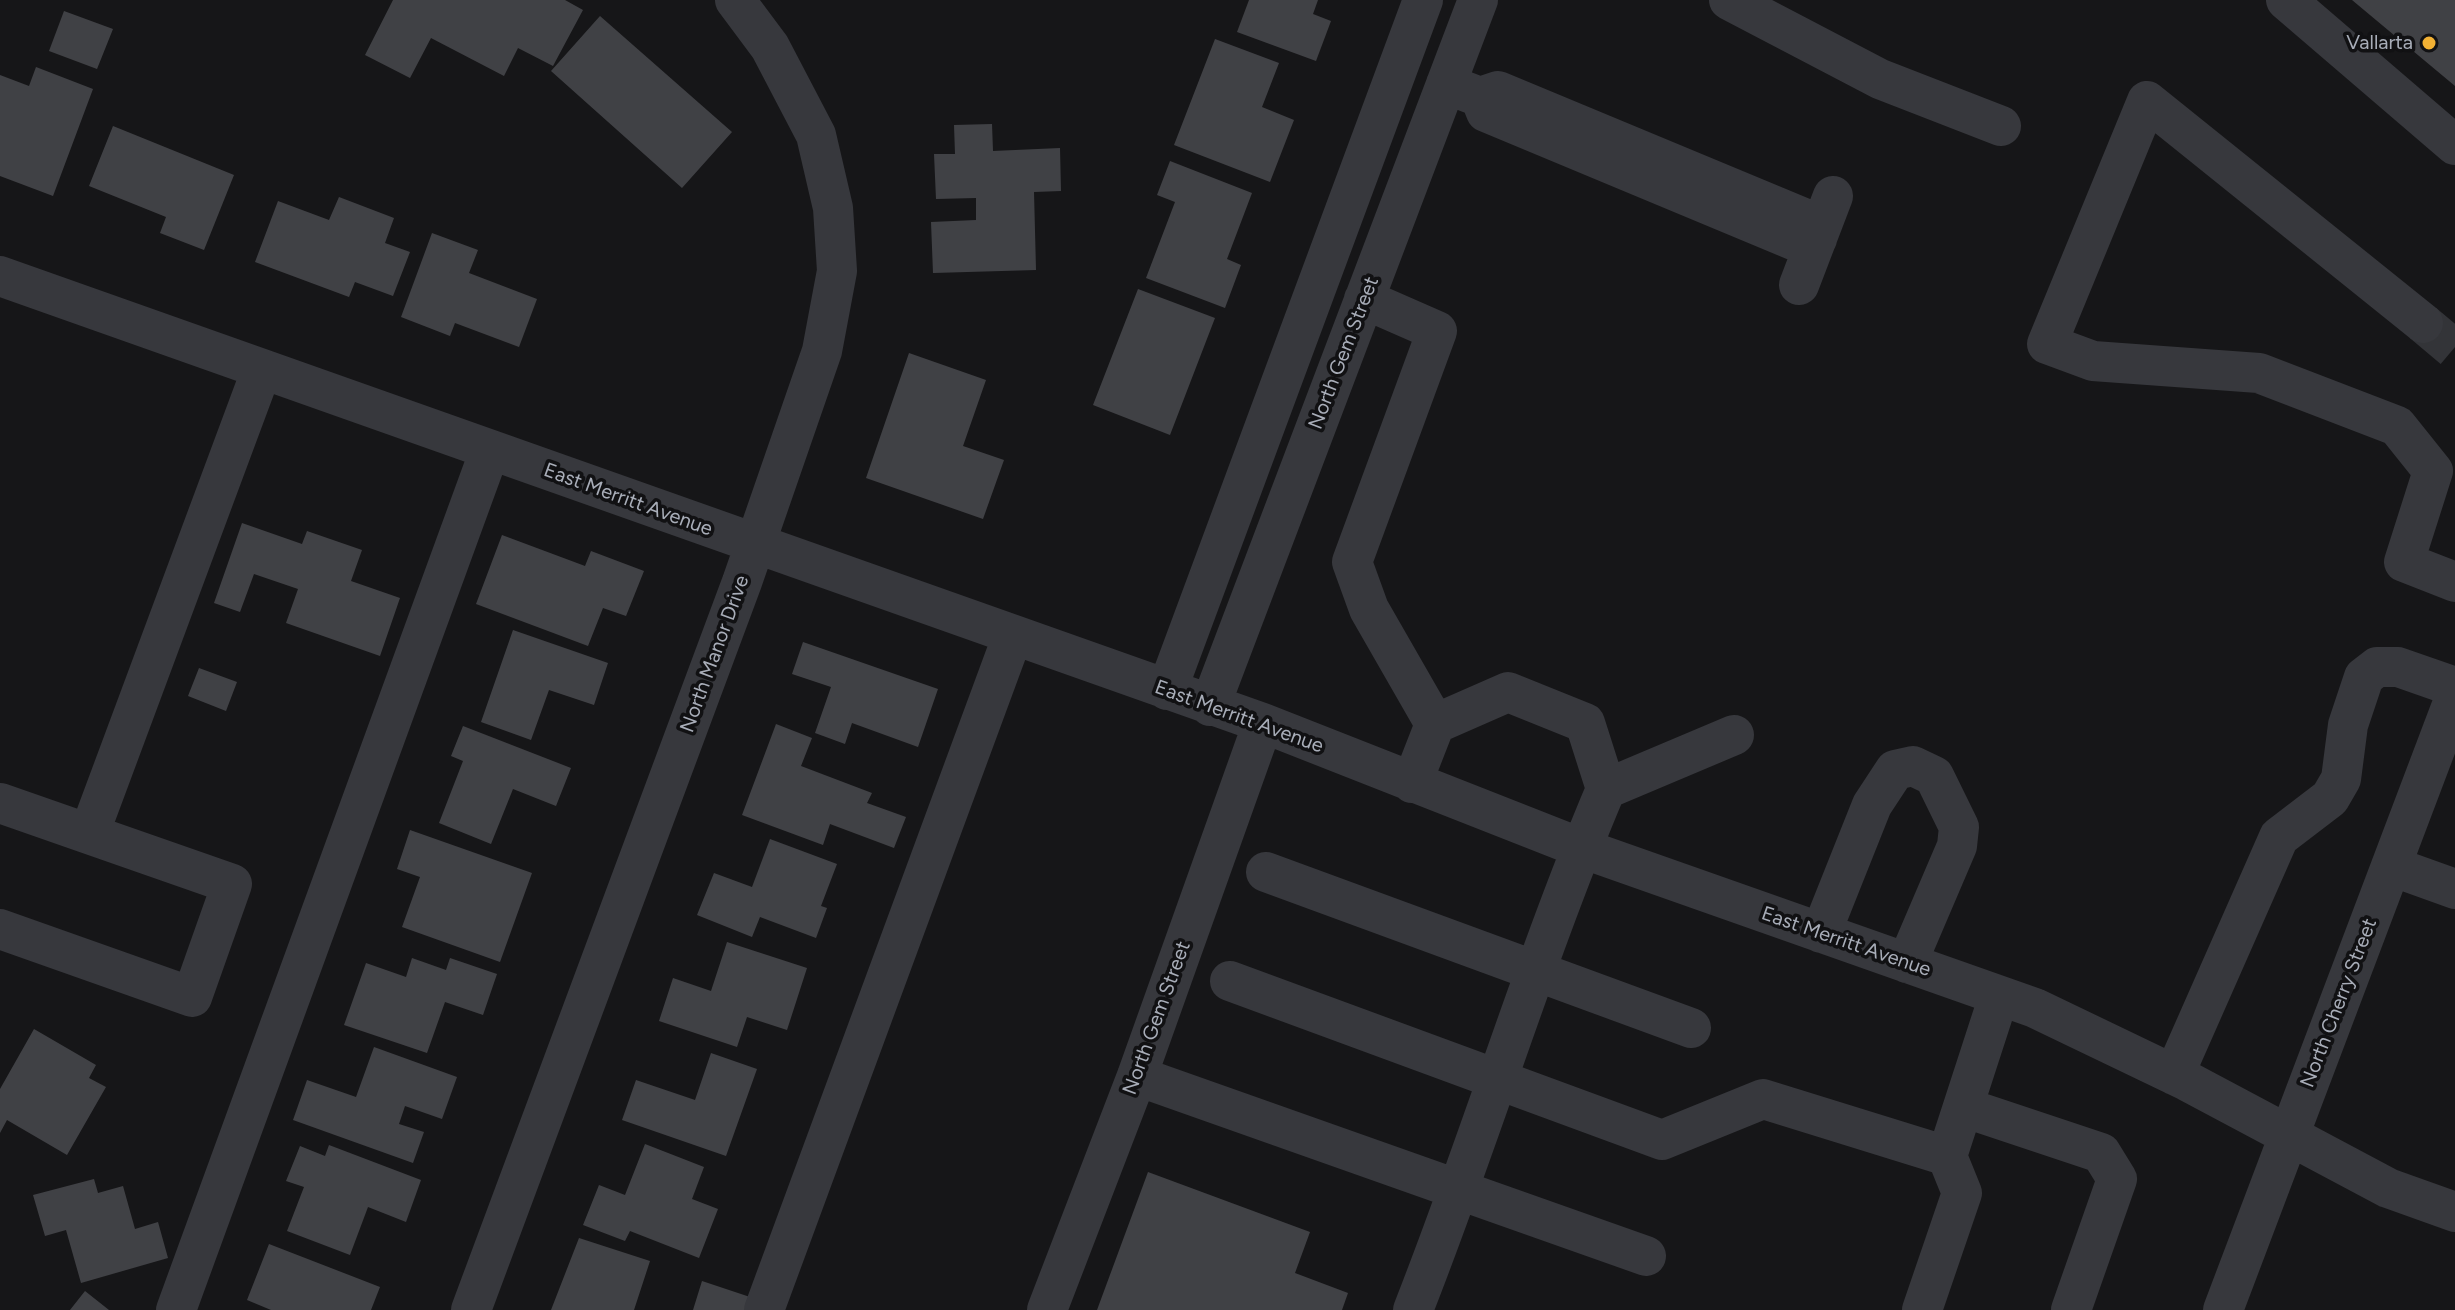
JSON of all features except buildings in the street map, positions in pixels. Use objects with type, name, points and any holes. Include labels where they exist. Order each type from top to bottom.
[{"type":"street","points":[[1167,690],[1423,0]]},
{"type":"street","name":"North Gem Street","points":[[1210,706],[1364,299],[1463,90],[1478,0]]},
{"type":"street","points":[[1729,0],[1880,79],[2001,126]]},
{"type":"street","points":[[2286,0],[2455,145]]},
{"type":"street","name":"North Manor Drive","points":[[471,1310],[755,545],[822,351],[837,271],[833,208],[816,135],[770,47],[740,1]]},
{"type":"street","points":[[1463,90],[1498,91],[1806,219],[1817,239]]},
{"type":"street","points":[[2423,323],[2147,101],[2047,344],[2093,361],[2259,373],[2397,426],[2433,471],[2404,562],[2455,582]]},
{"type":"street","points":[[1799,285],[1833,196]]},
{"type":"street","name":"East Merritt Avenue","points":[[0,276],[1263,723],[1581,848],[2035,1008],[2174,1075],[2388,1188],[2455,1212]]},
{"type":"street","points":[[1364,299],[1437,331],[1352,562],[1369,609],[1435,724]]},
{"type":"street","points":[[89,834],[262,369]]},
{"type":"street","points":[[176,1310],[490,450]]},
{"type":"street","points":[[764,1310],[1013,635]]},
{"type":"street","points":[[2174,1075],[2279,837],[2330,798],[2341,779],[2348,725],[2364,677],[2377,667],[2398,667],[2455,687]]},
{"type":"street","points":[[1412,783],[1435,724],[1508,692],[1585,723],[1606,789],[1581,848],[1460,1191],[1413,1310]]},
{"type":"street","name":"North Cherry Street","points":[[2223,1310],[2455,697]]},
{"type":"street","name":"North Gem Street","points":[[1047,1310],[1137,1076],[1263,723]]},
{"type":"street","points":[[1606,789],[1734,735]]},
{"type":"street","points":[[1821,933],[1872,805],[1895,770],[1913,766],[1934,776],[1959,827],[1957,846],[1907,963]]},
{"type":"street","points":[[0,803],[232,884],[192,997],[0,929]]},
{"type":"street","points":[[2391,866],[2455,889]]},
{"type":"street","points":[[1266,872],[1691,1028]]},
{"type":"street","points":[[1230,981],[1662,1140],[1763,1099],[1947,1156]]},
{"type":"street","points":[[1922,1310],[1962,1193],[1947,1156],[1999,996]]},
{"type":"street","points":[[1137,1076],[1646,1256]]},
{"type":"street","points":[[1963,1107],[2101,1153],[2117,1179],[2071,1310]]},
{"type":"tunnel","points":[[2423,323],[2455,350]]},
{"type":"place","name":"Vallarta","points":[[2429,43]]}]
